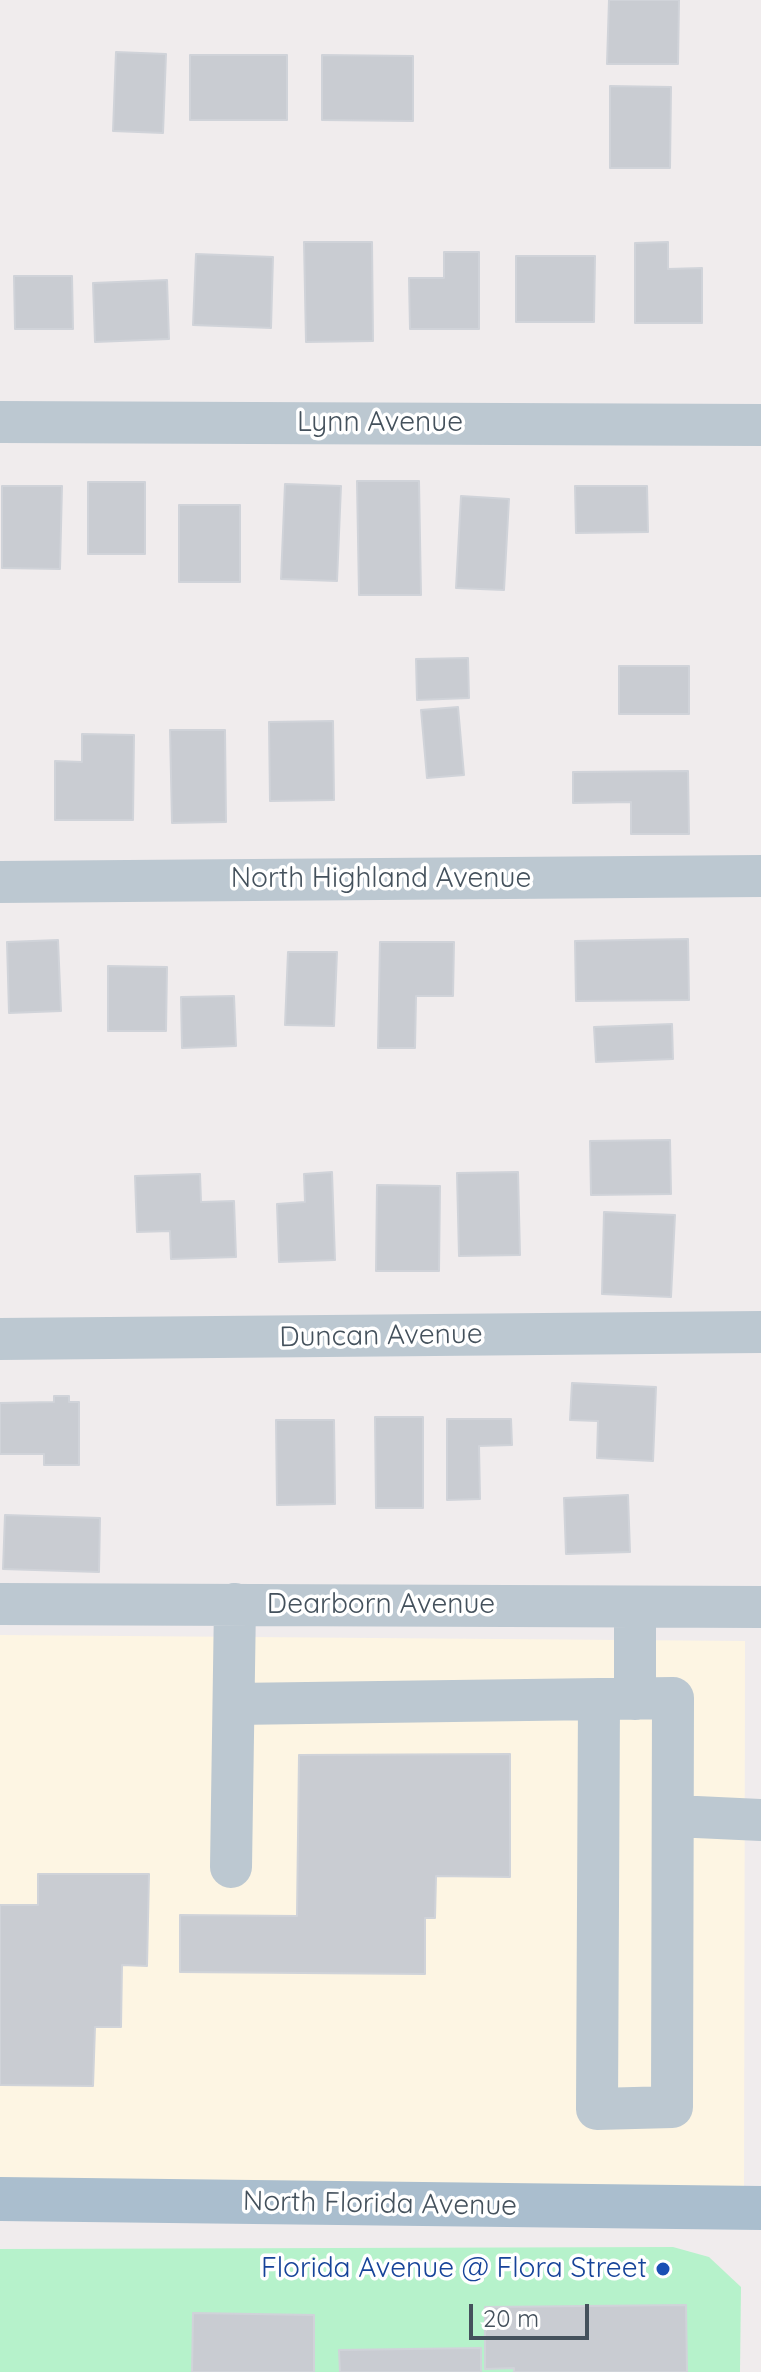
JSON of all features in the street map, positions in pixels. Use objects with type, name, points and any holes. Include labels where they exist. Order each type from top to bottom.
[{"type":"main road","name":"North Florida Avenue","points":[[0,2199],[761,2208]]},
{"type":"street","name":"Lynn Avenue","points":[[0,422],[761,425]]},
{"type":"street","name":"North Highland Avenue","points":[[0,882],[761,876]]},
{"type":"street","name":"Duncan Avenue","points":[[0,1339],[761,1332]]},
{"type":"street","name":"Dearborn Avenue","points":[[0,1604],[761,1607]]},
{"type":"street","points":[[231,1867],[235,1604]]},
{"type":"street","points":[[234,1704],[617,1699],[673,1698],[672,2107],[597,2109],[617,1699],[635,1607]]},
{"type":"street","points":[[675,1816],[761,1820]]},
{"type":"shaded area","points":[[0,1635],[745,1641],[744,2187],[0,2179]]},
{"type":"green space","points":[[673,2247],[709,2257],[741,2287],[740,2372],[0,2372],[0,2249]]},
{"type":"building","points":[[609,0],[679,0],[678,64],[607,64]]},
{"type":"building","points":[[116,52],[166,54],[163,133],[113,131]]},
{"type":"building","points":[[190,55],[287,55],[287,120],[190,120]]},
{"type":"building","points":[[322,55],[413,56],[413,121],[322,120]]},
{"type":"building","points":[[610,86],[671,87],[670,168],[610,168]]},
{"type":"building","points":[[304,242],[372,242],[373,341],[306,342]]},
{"type":"building","points":[[668,242],[668,269],[702,268],[702,323],[635,323],[635,243]]},
{"type":"building","points":[[444,252],[479,252],[479,329],[410,329],[409,278],[444,278]]},
{"type":"building","points":[[196,254],[273,257],[271,328],[193,325]]},
{"type":"building","points":[[516,256],[595,256],[594,322],[516,322]]},
{"type":"building","points":[[14,276],[72,276],[73,329],[15,329]]},
{"type":"building","points":[[167,280],[169,339],[95,342],[93,283]]},
{"type":"building","points":[[357,481],[419,481],[421,595],[359,595]]},
{"type":"building","points":[[88,482],[145,482],[145,554],[88,554]]},
{"type":"building","points":[[285,484],[341,486],[337,581],[281,579]]},
{"type":"building","points":[[2,486],[62,486],[60,569],[2,568]]},
{"type":"building","points":[[575,486],[647,486],[648,532],[576,533]]},
{"type":"building","points":[[461,496],[509,499],[504,590],[456,588]]},
{"type":"building","points":[[179,505],[240,505],[240,582],[179,582]]},
{"type":"building","points":[[468,658],[469,698],[417,700],[416,659]]},
{"type":"building","points":[[619,666],[689,666],[689,714],[619,714]]},
{"type":"building","points":[[458,707],[464,775],[427,778],[421,710]]},
{"type":"building","points":[[333,721],[334,800],[270,801],[269,722]]},
{"type":"building","points":[[170,730],[225,730],[226,822],[172,823]]},
{"type":"building","points":[[82,734],[134,735],[133,820],[55,820],[55,761],[82,762]]},
{"type":"building","points":[[688,771],[689,834],[631,834],[631,802],[573,803],[573,772]]},
{"type":"building","points":[[688,939],[689,1000],[576,1001],[575,941]]},
{"type":"building","points":[[58,940],[61,1011],[9,1013],[7,942]]},
{"type":"building","points":[[380,942],[454,942],[453,996],[416,996],[415,1048],[378,1048]]},
{"type":"building","points":[[288,952],[337,952],[334,1026],[285,1025]]},
{"type":"building","points":[[108,966],[167,967],[166,1031],[108,1031]]},
{"type":"building","points":[[234,996],[236,1046],[182,1048],[181,997]]},
{"type":"building","points":[[672,1024],[673,1059],[596,1062],[594,1027]]},
{"type":"building","points":[[670,1140],[671,1194],[591,1195],[590,1141]]},
{"type":"building","points":[[332,1172],[335,1260],[279,1262],[277,1204],[305,1202],[304,1174]]},
{"type":"building","points":[[518,1172],[520,1255],[459,1256],[457,1173]]},
{"type":"building","points":[[200,1174],[201,1202],[234,1201],[236,1257],[171,1259],[170,1231],[137,1232],[135,1176]]},
{"type":"building","points":[[377,1185],[440,1186],[439,1271],[376,1271]]},
{"type":"building","points":[[604,1212],[675,1215],[671,1297],[602,1294]]},
{"type":"building","points":[[572,1383],[656,1387],[653,1461],[597,1458],[598,1421],[570,1420]]},
{"type":"building","points":[[54,1396],[69,1396],[69,1402],[79,1402],[79,1465],[44,1465],[44,1454],[0,1454],[0,1403],[54,1402]]},
{"type":"building","points":[[375,1417],[423,1417],[423,1508],[376,1508]]},
{"type":"building","points":[[447,1419],[511,1419],[512,1445],[479,1446],[480,1499],[447,1500]]},
{"type":"building","points":[[276,1420],[334,1420],[335,1504],[277,1505]]},
{"type":"building","points":[[628,1495],[630,1552],[566,1554],[564,1498]]},
{"type":"building","points":[[5,1515],[100,1518],[99,1572],[3,1569]]},
{"type":"building","points":[[510,1754],[510,1877],[436,1876],[435,1918],[425,1918],[425,1974],[180,1972],[180,1915],[297,1916],[299,1755]]},
{"type":"building","points":[[38,1874],[149,1874],[147,1966],[122,1965],[121,2027],[95,2027],[93,2086],[0,2085],[0,1905],[38,1905]]},
{"type":"building","points":[[686,2305],[687,2372],[514,2372],[514,2368],[485,2369],[485,2307]]},
{"type":"building","points":[[193,2313],[314,2315],[314,2372],[192,2372]]},
{"type":"building","points":[[481,2348],[481,2372],[340,2372],[339,2350]]},
{"type":"place","name":"Florida Avenue @ Flora Street","points":[[663,2269]]}]
